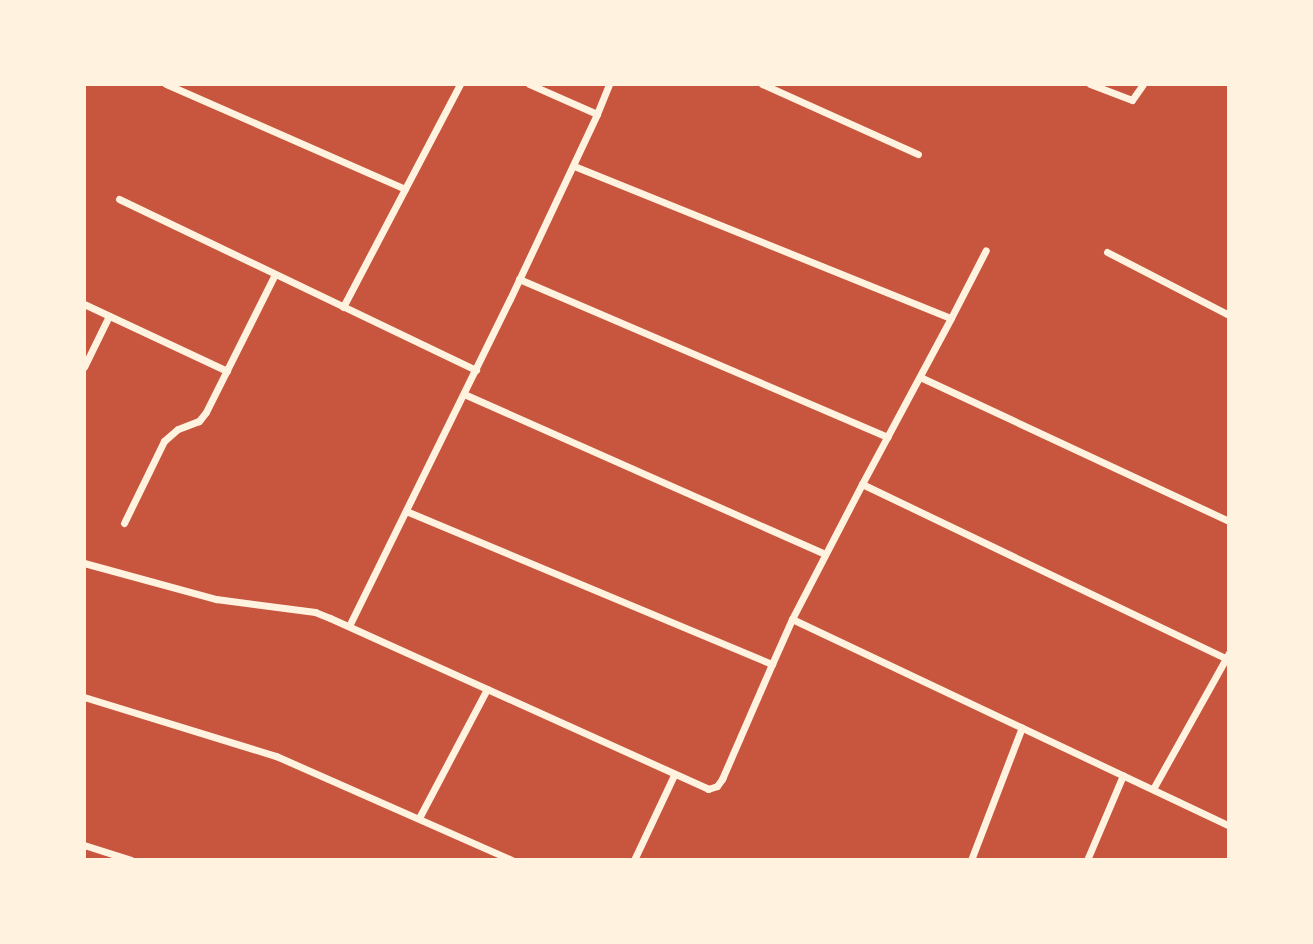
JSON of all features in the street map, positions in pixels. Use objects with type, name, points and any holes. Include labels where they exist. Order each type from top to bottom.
[{"type":"street","points":[[166,84],[405,189]]},
{"type":"street","points":[[343,307],[460,84]]},
{"type":"street","points":[[529,84],[597,114]]},
{"type":"street","points":[[349,626],[574,166],[609,84]]},
{"type":"street","points":[[762,84],[918,154]]},
{"type":"street","points":[[1090,84],[1132,100],[1143,84]]},
{"type":"street","points":[[574,166],[951,318]]},
{"type":"street","points":[[119,200],[476,370]]},
{"type":"street","points":[[84,563],[216,599],[315,612],[699,787],[708,789],[717,786],[792,619],[986,250]]},
{"type":"street","points":[[1107,252],[1229,314]]},
{"type":"street","points":[[124,523],[164,441],[178,429],[199,421],[275,274]]},
{"type":"street","points":[[519,279],[888,437]]},
{"type":"street","points":[[84,304],[227,371]]},
{"type":"street","points":[[84,367],[109,316]]},
{"type":"street","points":[[920,377],[1229,521]]},
{"type":"street","points":[[464,394],[825,554]]},
{"type":"street","points":[[862,484],[1228,657],[1153,789]]},
{"type":"street","points":[[406,511],[772,664]]},
{"type":"street","points":[[792,619],[1229,826]]},
{"type":"street","points":[[419,818],[487,689]]},
{"type":"street","points":[[84,697],[276,755],[512,860]]},
{"type":"street","points":[[971,860],[1022,727]]},
{"type":"street","points":[[634,860],[674,775]]},
{"type":"street","points":[[1087,860],[1123,775]]},
{"type":"street","points":[[84,845],[131,860]]}]
